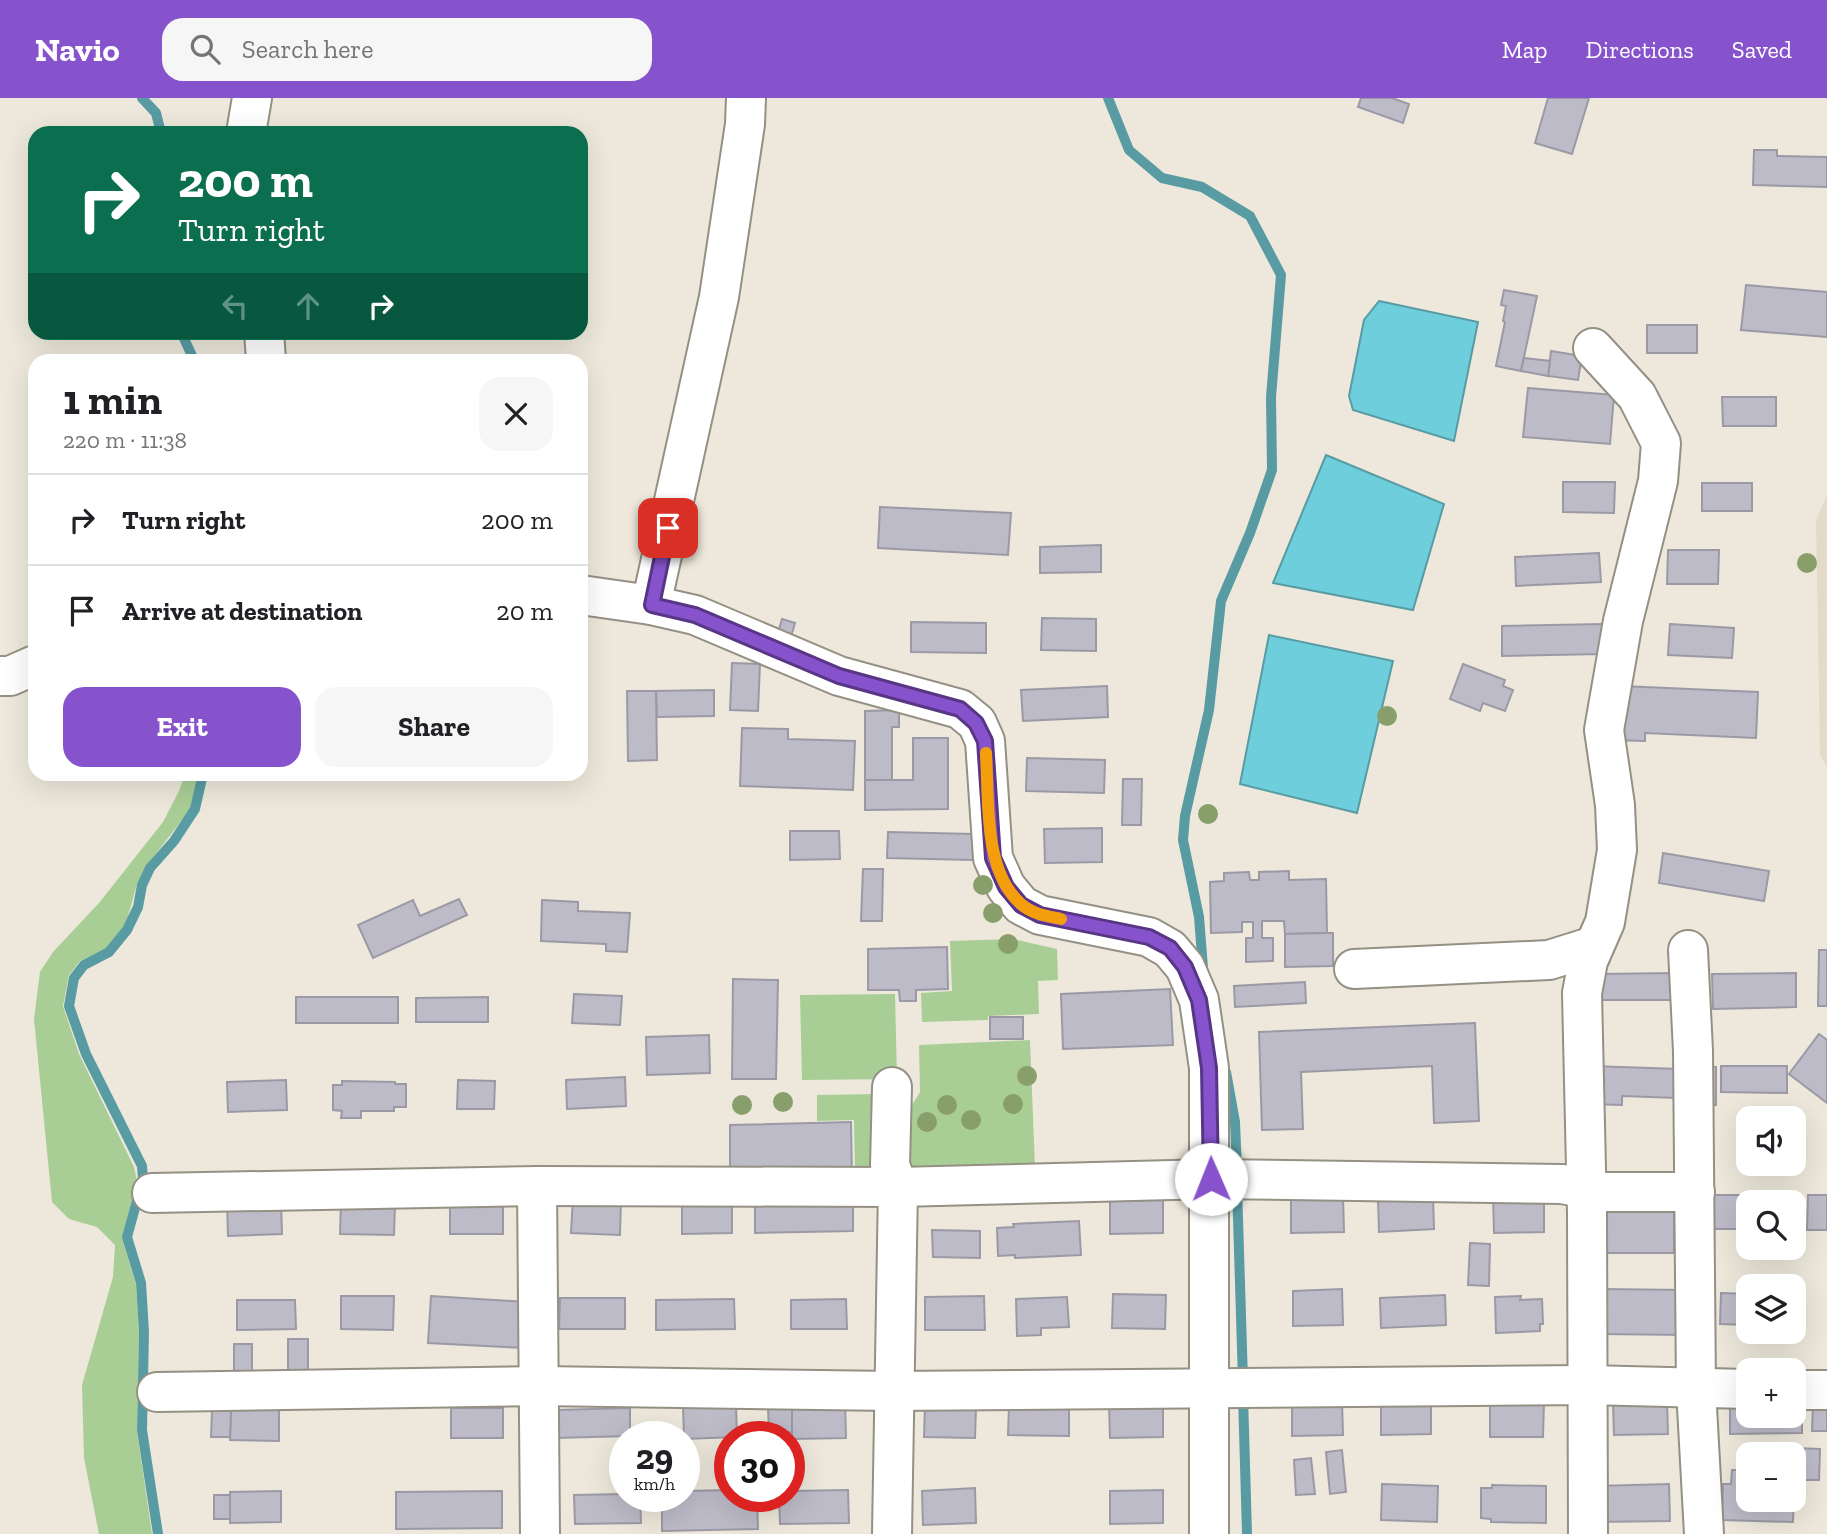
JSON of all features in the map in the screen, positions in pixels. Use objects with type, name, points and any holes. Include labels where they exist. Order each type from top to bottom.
[{"type":"street","points":[[247,126],[252,98]]},
{"type":"street","points":[[652,605],[719,296],[745,124],[746,98]]},
{"type":"street","points":[[1588,1534],[1583,993],[1588,961],[1605,922],[1617,850],[1615,805],[1604,730],[1623,621],[1658,481],[1661,443],[1637,397],[1593,348]]},
{"type":"street","points":[[588,596],[652,605],[695,615],[839,676],[960,709],[976,723],[985,741],[993,858],[1006,887],[1021,905],[1040,915],[1149,937],[1170,948],[1185,967],[1199,1000],[1227,1179],[1232,1387],[1209,1534]]},
{"type":"street","points":[[1354,969],[1549,960],[1594,946]]},
{"type":"street","points":[[1688,950],[1695,1192],[1696,1389],[1703,1534]]},
{"type":"street","points":[[892,1087],[890,1165],[898,1187],[892,1534]]},
{"type":"street","points":[[152,1193],[537,1186],[898,1187],[1227,1179],[1562,1184],[1603,1192],[1695,1192]]},
{"type":"street","points":[[537,1186],[540,1534]]},
{"type":"street","points":[[157,1392],[540,1386],[893,1391],[1587,1385],[1736,1390]]},
{"type":"street","points":[[1806,1390],[1827,1390]]},
{"type":"shaded area","points":[[1827,495],[1827,767],[1820,755],[1816,520]]},
{"type":"green space","points":[[183,781],[198,781],[192,807],[147,865],[137,884],[125,927],[108,947],[80,961],[69,975],[63,1006],[79,1054],[134,1167],[137,1181],[122,1238],[136,1285],[139,1331],[137,1431],[152,1534],[99,1534],[84,1458],[82,1385],[113,1277],[115,1245],[97,1227],[69,1219],[52,1202],[34,1019],[40,972],[53,952],[99,903],[163,822]]},
{"type":"green space","points":[[1013,939],[1057,949],[1058,980],[1038,981],[1039,1014],[988,1016],[988,1020],[922,1022],[921,993],[952,991],[950,941]]},
{"type":"green space","points":[[895,994],[897,1079],[802,1080],[800,995]]},
{"type":"green space","points":[[1030,1040],[1035,1168],[903,1174],[901,1123],[920,1092],[919,1045]]},
{"type":"green space","points":[[876,1094],[877,1173],[855,1173],[854,1120],[817,1121],[817,1095]]},
{"type":"water","points":[[1379,301],[1478,322],[1454,441],[1353,410],[1349,396],[1364,320]]},
{"type":"water","points":[[1326,455],[1444,504],[1413,610],[1273,583]]},
{"type":"water","points":[[1269,635],[1393,661],[1357,813],[1240,784]]},
{"type":"building","points":[[1361,98],[1392,98],[1409,104],[1403,123],[1358,107]]},
{"type":"building","points":[[1548,98],[1589,98],[1572,154],[1535,143]]},
{"type":"building","points":[[1754,150],[1777,150],[1777,156],[1827,157],[1827,187],[1753,185]]},
{"type":"building","points":[[1746,285],[1827,292],[1827,337],[1741,330]]},
{"type":"building","points":[[1504,290],[1537,296],[1521,371],[1496,366],[1505,322],[1506,306],[1501,305]]},
{"type":"building","points":[[1647,325],[1697,325],[1697,353],[1647,353]]},
{"type":"building","points":[[1551,351],[1582,356],[1578,380],[1548,376]]},
{"type":"building","points":[[1524,358],[1550,361],[1548,376],[1521,371]]},
{"type":"building","points":[[1528,388],[1614,395],[1610,444],[1523,437]]},
{"type":"building","points":[[1722,397],[1776,397],[1776,426],[1723,426]]},
{"type":"building","points":[[1563,482],[1615,482],[1614,513],[1563,512]]},
{"type":"building","points":[[1702,483],[1752,483],[1752,511],[1702,511]]},
{"type":"building","points":[[880,507],[1011,513],[1008,555],[878,548]]},
{"type":"building","points":[[1101,545],[1101,572],[1040,573],[1040,547]]},
{"type":"building","points":[[1668,550],[1719,550],[1718,584],[1667,584]]},
{"type":"building","points":[[1599,553],[1601,582],[1516,586],[1515,557]]},
{"type":"building","points":[[1042,618],[1096,619],[1096,651],[1041,650]]},
{"type":"building","points":[[782,619],[795,623],[790,640],[777,636]]},
{"type":"building","points":[[911,622],[986,623],[986,653],[911,652]]},
{"type":"building","points":[[1602,624],[1603,654],[1502,656],[1502,626]]},
{"type":"building","points":[[1670,624],[1734,628],[1732,658],[1668,655]]},
{"type":"building","points":[[732,663],[760,664],[758,711],[730,710]]},
{"type":"building","points":[[1463,664],[1505,680],[1503,686],[1513,690],[1505,711],[1483,703],[1480,711],[1450,699]]},
{"type":"building","points":[[1107,686],[1108,717],[1023,721],[1021,690]]},
{"type":"building","points":[[1621,686],[1758,692],[1756,738],[1645,733],[1645,741],[1610,740]]},
{"type":"building","points":[[714,690],[714,716],[657,717],[656,691]]},
{"type":"building","points":[[627,691],[656,691],[657,760],[628,761]]},
{"type":"building","points":[[899,710],[899,727],[892,727],[892,780],[865,780],[865,711]]},
{"type":"building","points":[[742,728],[788,729],[788,739],[855,741],[853,790],[740,786]]},
{"type":"building","points":[[913,738],[948,738],[948,809],[865,810],[865,780],[913,780]]},
{"type":"building","points":[[1027,758],[1105,760],[1104,793],[1026,791]]},
{"type":"building","points":[[1123,779],[1142,779],[1141,825],[1122,825]]},
{"type":"building","points":[[1102,828],[1102,862],[1045,863],[1044,829]]},
{"type":"building","points":[[790,831],[839,831],[840,859],[790,860]]},
{"type":"building","points":[[888,832],[973,834],[973,860],[887,858]]},
{"type":"building","points":[[1663,853],[1769,871],[1764,901],[1659,883]]},
{"type":"building","points":[[863,869],[883,869],[882,921],[861,921]]},
{"type":"building","points":[[1289,871],[1289,880],[1326,879],[1327,933],[1285,934],[1284,921],[1262,921],[1262,938],[1273,938],[1273,961],[1246,962],[1246,938],[1253,938],[1253,922],[1242,922],[1242,932],[1211,933],[1210,882],[1224,881],[1224,873],[1249,872],[1250,880],[1259,880],[1259,872]]},
{"type":"building","points":[[459,899],[467,915],[373,958],[358,925],[413,900],[420,916]]},
{"type":"building","points":[[542,900],[578,902],[578,911],[630,913],[627,952],[606,951],[606,944],[541,941]]},
{"type":"building","points":[[1333,933],[1333,966],[1285,967],[1285,934]]},
{"type":"building","points":[[947,947],[948,989],[916,990],[916,1001],[900,1001],[899,990],[868,990],[868,949]]},
{"type":"building","points":[[1819,950],[1827,950],[1827,1006],[1818,1006]]},
{"type":"building","points":[[1673,973],[1674,1000],[1600,1000],[1599,974]]},
{"type":"building","points":[[1796,973],[1796,1007],[1713,1009],[1712,974]]},
{"type":"building","points":[[733,979],[778,980],[776,1079],[732,1079]]},
{"type":"building","points":[[1305,982],[1306,1003],[1235,1007],[1234,986]]},
{"type":"building","points":[[1170,989],[1173,1045],[1063,1049],[1061,994]]},
{"type":"building","points":[[574,994],[622,996],[620,1025],[572,1023]]},
{"type":"building","points":[[296,997],[398,997],[398,1023],[296,1023]]},
{"type":"building","points":[[488,997],[488,1022],[416,1022],[416,998]]},
{"type":"building","points":[[990,1017],[1023,1017],[1023,1039],[990,1039]]},
{"type":"building","points":[[1475,1023],[1479,1121],[1434,1123],[1432,1066],[1301,1072],[1303,1129],[1262,1130],[1259,1032]]},
{"type":"building","points":[[1819,1034],[1827,1040],[1827,1103],[1789,1074]]},
{"type":"building","points":[[709,1035],[710,1073],[647,1075],[646,1037]]},
{"type":"building","points":[[1592,1066],[1678,1069],[1677,1098],[1622,1096],[1622,1105],[1590,1104]]},
{"type":"building","points":[[1721,1066],[1787,1066],[1787,1093],[1721,1092]]},
{"type":"building","points":[[1698,1067],[1716,1067],[1716,1105],[1698,1105]]},
{"type":"building","points":[[625,1077],[626,1106],[567,1109],[566,1080]]},
{"type":"building","points":[[286,1080],[287,1110],[228,1112],[227,1082]]},
{"type":"building","points":[[458,1080],[495,1081],[494,1109],[457,1109]]},
{"type":"building","points":[[342,1081],[406,1084],[406,1107],[394,1107],[394,1111],[361,1111],[361,1118],[341,1118],[342,1111],[333,1110],[333,1085],[342,1085]]},
{"type":"building","points":[[851,1122],[852,1178],[730,1180],[730,1125]]},
{"type":"building","points":[[1544,1195],[1544,1232],[1494,1233],[1493,1196]]},
{"type":"building","points":[[1708,1195],[1736,1195],[1736,1229],[1708,1229]]},
{"type":"building","points":[[1808,1195],[1827,1195],[1827,1230],[1807,1230]]},
{"type":"building","points":[[573,1196],[621,1198],[620,1235],[571,1233]]},
{"type":"building","points":[[1343,1196],[1344,1232],[1291,1233],[1291,1197]]},
{"type":"building","points":[[1433,1197],[1434,1229],[1379,1232],[1378,1200]]},
{"type":"building","points":[[1110,1200],[1163,1200],[1163,1233],[1110,1234]]},
{"type":"building","points":[[281,1201],[282,1234],[228,1236],[227,1203]]},
{"type":"building","points":[[1674,1201],[1674,1253],[1597,1253],[1597,1202]]},
{"type":"building","points":[[341,1202],[395,1203],[394,1235],[340,1234]]},
{"type":"building","points":[[450,1203],[503,1203],[503,1234],[450,1234]]},
{"type":"building","points":[[853,1203],[853,1231],[755,1233],[755,1205]]},
{"type":"building","points":[[682,1206],[732,1206],[732,1233],[682,1234]]},
{"type":"building","points":[[1079,1221],[1081,1255],[1015,1258],[1015,1255],[998,1256],[997,1228],[1014,1227],[1013,1224]]},
{"type":"building","points":[[932,1230],[980,1231],[980,1258],[933,1257]]},
{"type":"building","points":[[1470,1243],[1490,1244],[1489,1286],[1468,1285]]},
{"type":"building","points":[[1342,1289],[1343,1325],[1293,1326],[1293,1291]]},
{"type":"building","points":[[1601,1289],[1686,1290],[1685,1335],[1601,1334]]},
{"type":"building","points":[[1721,1293],[1736,1294],[1736,1325],[1720,1324]]},
{"type":"building","points":[[1113,1294],[1166,1295],[1165,1329],[1112,1328]]},
{"type":"building","points":[[1445,1295],[1446,1325],[1381,1328],[1380,1298]]},
{"type":"building","points":[[341,1296],[394,1296],[393,1330],[341,1329]]},
{"type":"building","points":[[431,1296],[528,1302],[525,1348],[428,1343]]},
{"type":"building","points":[[984,1296],[985,1330],[925,1330],[925,1297]]},
{"type":"building","points":[[1521,1296],[1520,1300],[1542,1299],[1543,1324],[1540,1324],[1540,1331],[1496,1333],[1495,1297]]},
{"type":"building","points":[[1067,1297],[1069,1327],[1041,1328],[1041,1335],[1017,1336],[1016,1299]]},
{"type":"building","points":[[560,1298],[625,1298],[625,1329],[559,1329]]},
{"type":"building","points":[[734,1299],[735,1329],[656,1330],[656,1300]]},
{"type":"building","points":[[846,1299],[847,1329],[791,1329],[791,1300]]},
{"type":"building","points":[[237,1300],[295,1300],[296,1329],[237,1330]]},
{"type":"building","points":[[288,1339],[308,1339],[308,1375],[288,1375]]},
{"type":"building","points":[[234,1344],[252,1344],[252,1380],[234,1380]]},
{"type":"building","points":[[1292,1400],[1342,1400],[1343,1435],[1292,1436]]},
{"type":"building","points":[[845,1402],[846,1438],[805,1439],[805,1421],[792,1421],[792,1407]]},
{"type":"building","points":[[1431,1402],[1431,1434],[1381,1435],[1381,1403]]},
{"type":"building","points":[[1490,1402],[1544,1402],[1543,1437],[1490,1437]]},
{"type":"building","points":[[1613,1402],[1667,1402],[1668,1434],[1614,1435]]},
{"type":"building","points":[[1163,1403],[1163,1437],[1110,1438],[1109,1404]]},
{"type":"building","points":[[1813,1403],[1827,1403],[1827,1431],[1812,1431]]},
{"type":"building","points":[[683,1405],[736,1405],[736,1421],[714,1421],[714,1438],[700,1438],[700,1421],[683,1421]]},
{"type":"building","points":[[925,1405],[976,1406],[975,1438],[924,1437]]},
{"type":"building","points":[[1009,1405],[1069,1406],[1069,1436],[1008,1435]]},
{"type":"building","points":[[231,1407],[279,1409],[279,1441],[230,1440]]},
{"type":"building","points":[[792,1407],[792,1421],[769,1421],[768,1408]]},
{"type":"building","points":[[1730,1407],[1736,1407],[1736,1428],[1802,1428],[1802,1433],[1730,1434]]},
{"type":"building","points":[[451,1408],[503,1408],[503,1438],[451,1438]]},
{"type":"building","points":[[630,1408],[630,1421],[609,1421],[609,1437],[555,1438],[555,1410]]},
{"type":"building","points":[[212,1410],[231,1411],[230,1437],[211,1437]]},
{"type":"building","points":[[1806,1448],[1820,1449],[1819,1480],[1806,1480]]},
{"type":"building","points":[[1342,1450],[1346,1492],[1330,1494],[1326,1452]]},
{"type":"building","points":[[1311,1458],[1315,1494],[1296,1495],[1294,1460]]},
{"type":"building","points":[[1732,1470],[1736,1470],[1736,1512],[1793,1512],[1793,1522],[1722,1520],[1723,1484],[1731,1484]]},
{"type":"building","points":[[1382,1484],[1438,1486],[1437,1522],[1381,1520]]},
{"type":"building","points":[[1669,1484],[1670,1521],[1596,1522],[1596,1486]]},
{"type":"building","points":[[1492,1485],[1546,1486],[1546,1523],[1491,1522],[1491,1519],[1481,1518],[1481,1488],[1492,1488]]},
{"type":"building","points":[[975,1488],[976,1523],[923,1525],[922,1491]]},
{"type":"building","points":[[714,1490],[714,1512],[757,1512],[758,1529],[662,1531],[662,1512],[700,1512],[700,1491]]},
{"type":"building","points":[[848,1490],[849,1523],[780,1524],[780,1512],[805,1512],[805,1491]]},
{"type":"building","points":[[1163,1490],[1163,1523],[1110,1524],[1110,1491]]},
{"type":"building","points":[[281,1491],[281,1522],[230,1523],[230,1492]]},
{"type":"building","points":[[502,1491],[502,1528],[396,1529],[396,1492]]},
{"type":"building","points":[[609,1494],[609,1512],[641,1512],[641,1523],[575,1524],[574,1495]]},
{"type":"building","points":[[214,1495],[230,1495],[230,1519],[214,1519]]},
{"type":"waterway","points":[[142,98],[156,113],[159,126]]},
{"type":"waterway","points":[[1108,98],[1129,150],[1162,178],[1202,187],[1250,216],[1281,275],[1271,397],[1272,470],[1250,533],[1221,601],[1209,710],[1185,816],[1183,840],[1199,917],[1203,968]]},
{"type":"waterway","points":[[185,340],[191,354]]},
{"type":"waterway","points":[[158,1534],[142,1430],[144,1332],[141,1283],[127,1237],[143,1179],[142,1166],[86,1054],[69,1006],[74,978],[84,965],[109,952],[127,930],[138,907],[142,885],[150,868],[174,841],[195,809],[201,781]]},
{"type":"waterway","points":[[1226,1072],[1235,1122],[1237,1171]]},
{"type":"waterway","points":[[1237,1186],[1243,1381]]},
{"type":"waterway","points":[[1243,1396],[1247,1534]]},
{"type":"slow traffic","points":[[986,753],[993,858],[1006,887],[1021,905],[1040,915],[1061,919]]},
{"type":"route","points":[[668,528],[652,605],[695,615],[839,676],[960,709],[976,723],[985,741],[993,858],[1006,887],[1021,905],[1040,915],[1149,937],[1170,948],[1185,967],[1199,1000],[1209,1068],[1211,1179]]}]
